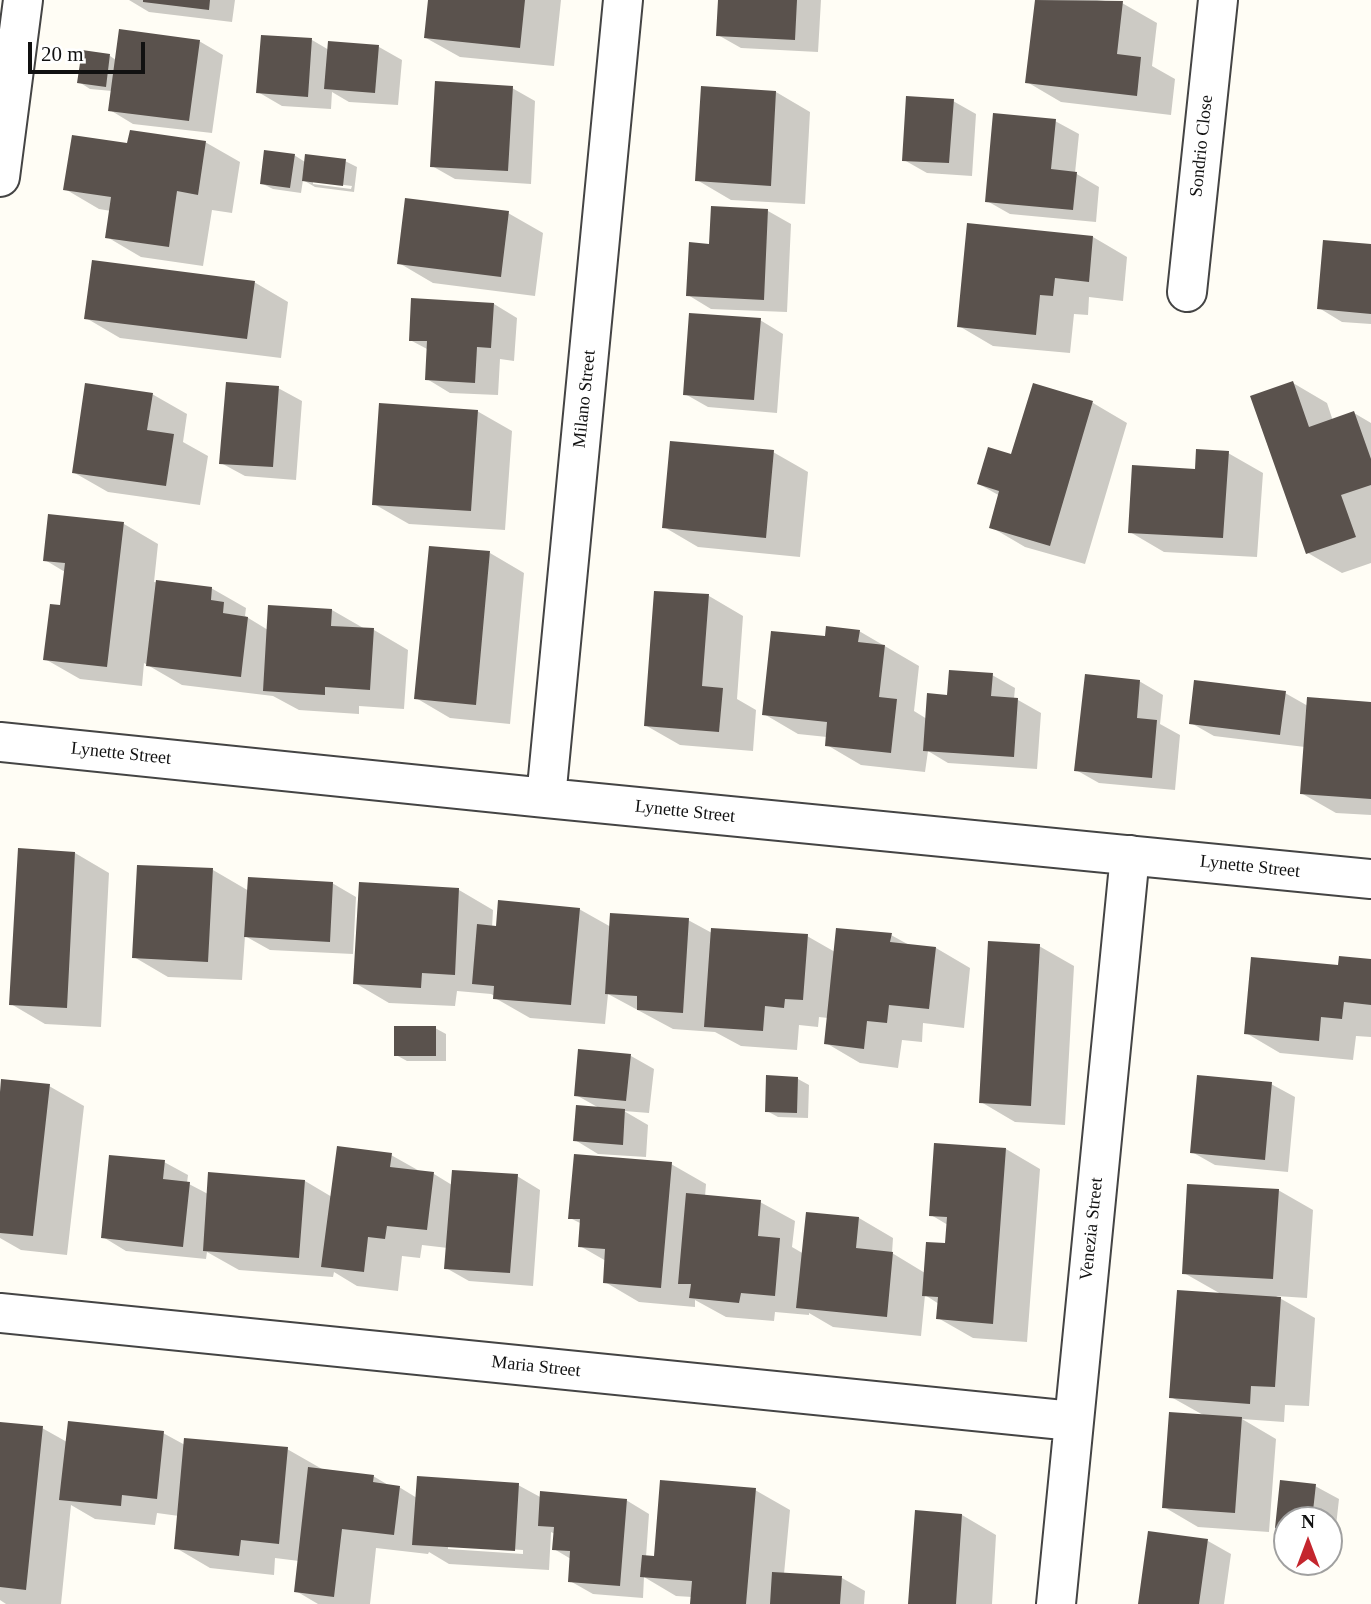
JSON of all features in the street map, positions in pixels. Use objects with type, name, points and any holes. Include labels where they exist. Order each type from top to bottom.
[{"type":"street","points":[[0,177],[23,0]]},
{"type":"street","name":"Milano Street","points":[[546,798],[624,0]]},
{"type":"street","name":"Sondrio Close","points":[[1187,292],[1218,0]]},
{"type":"street","name":"Lynette Street","points":[[0,742],[1371,879]]},
{"type":"street","name":"Venezia Street","points":[[1056,1604],[1130,855]]},
{"type":"street","name":"Maria Street","points":[[0,1312],[1073,1420]]},
{"type":"building","points":[[143,0],[210,0],[209,10]]},
{"type":"building","points":[[428,0],[525,0],[520,48],[424,38]]},
{"type":"building","points":[[718,0],[797,0],[795,40],[716,36]]},
{"type":"building","points":[[1035,0],[1123,1],[1117,54],[1141,57],[1137,96],[1025,83]]},
{"type":"building","points":[[119,29],[200,40],[189,121],[108,111]]},
{"type":"building","points":[[261,35],[312,38],[308,97],[256,93]]},
{"type":"building","points":[[328,41],[379,45],[375,93],[324,89]]},
{"type":"building","points":[[82,50],[110,54],[106,87],[77,83]]},
{"type":"building","points":[[435,81],[513,86],[508,171],[430,167]]},
{"type":"building","points":[[701,86],[776,91],[771,186],[695,181]]},
{"type":"building","points":[[906,96],[954,99],[949,163],[902,161]]},
{"type":"building","points":[[993,113],[1056,119],[1051,169],[1077,172],[1073,210],[985,202]]},
{"type":"building","points":[[130,130],[206,141],[198,195],[177,191],[169,247],[105,238],[111,197],[63,190],[72,135],[127,143]]},
{"type":"building","points":[[264,150],[295,154],[290,188],[260,184]]},
{"type":"building","points":[[305,154],[346,159],[343,186],[302,181]]},
{"type":"building","points":[[405,198],[509,211],[501,277],[397,264]]},
{"type":"building","points":[[711,206],[768,209],[764,300],[686,296],[689,242],[709,244]]},
{"type":"building","points":[[967,223],[1093,236],[1089,282],[1055,278],[1053,296],[1040,295],[1036,335],[957,327]]},
{"type":"building","points":[[1323,240],[1371,244],[1371,314],[1317,309]]},
{"type":"building","points":[[92,260],[255,281],[247,339],[84,319]]},
{"type":"building","points":[[411,298],[494,303],[491,348],[477,347],[475,383],[425,380],[427,341],[409,341]]},
{"type":"building","points":[[689,313],[761,318],[754,400],[683,395]]},
{"type":"building","points":[[1293,381],[1309,427],[1354,411],[1371,459],[1371,485],[1341,495],[1356,537],[1306,554],[1250,396]]},
{"type":"building","points":[[226,382],[279,386],[273,467],[219,464]]},
{"type":"building","points":[[85,383],[153,393],[147,430],[174,434],[166,486],[72,473]]},
{"type":"building","points":[[1033,383],[1093,401],[1050,546],[989,528],[999,491],[977,484],[988,447],[1011,454]]},
{"type":"building","points":[[379,403],[478,410],[471,511],[372,505]]},
{"type":"building","points":[[670,441],[774,450],[766,538],[662,528]]},
{"type":"building","points":[[1196,449],[1229,451],[1223,538],[1128,533],[1132,465],[1195,469]]},
{"type":"building","points":[[48,514],[124,522],[107,667],[43,660],[50,604],[60,605],[65,563],[43,561]]},
{"type":"building","points":[[429,546],[490,551],[476,705],[414,699]]},
{"type":"building","points":[[156,580],[212,587],[211,600],[224,602],[223,613],[248,617],[241,677],[146,666]]},
{"type":"building","points":[[654,591],[709,594],[702,686],[723,688],[719,732],[644,726]]},
{"type":"building","points":[[268,605],[332,609],[331,626],[374,628],[370,690],[325,687],[325,695],[263,691]]},
{"type":"building","points":[[826,626],[860,630],[858,642],[885,645],[879,697],[897,699],[891,753],[825,746],[827,722],[762,715],[771,631],[825,636]]},
{"type":"building","points":[[949,670],[993,673],[991,696],[1018,698],[1014,757],[923,751],[927,693],[947,695]]},
{"type":"building","points":[[1085,674],[1140,680],[1137,718],[1157,720],[1152,778],[1074,771]]},
{"type":"building","points":[[1194,680],[1286,691],[1280,735],[1189,724]]},
{"type":"building","points":[[1307,697],[1371,702],[1371,799],[1300,794]]},
{"type":"building","points":[[18,848],[75,852],[67,1008],[9,1005]]},
{"type":"building","points":[[137,865],[213,868],[208,962],[132,958]]},
{"type":"building","points":[[248,877],[333,882],[330,942],[244,937]]},
{"type":"building","points":[[359,882],[459,888],[455,975],[422,973],[421,988],[353,984]]},
{"type":"building","points":[[498,900],[580,908],[571,1005],[493,999],[494,986],[472,984],[477,924],[496,926]]},
{"type":"building","points":[[610,913],[689,918],[683,1013],[637,1010],[637,996],[605,994]]},
{"type":"building","points":[[711,928],[808,934],[803,1000],[785,999],[784,1008],[765,1006],[763,1031],[704,1027]]},
{"type":"building","points":[[836,928],[892,933],[890,942],[936,947],[929,1009],[889,1005],[887,1023],[867,1021],[864,1049],[824,1044]]},
{"type":"building","points":[[988,941],[1040,944],[1031,1106],[979,1103]]},
{"type":"building","points":[[1339,956],[1371,959],[1371,1005],[1344,1002],[1342,1019],[1321,1017],[1319,1041],[1244,1034],[1251,957],[1338,965]]},
{"type":"building","points":[[394,1026],[436,1026],[436,1056],[394,1056]]},
{"type":"building","points":[[578,1049],[631,1054],[626,1101],[574,1096]]},
{"type":"building","points":[[766,1075],[798,1077],[797,1113],[765,1112]]},
{"type":"building","points":[[1197,1075],[1272,1082],[1265,1160],[1190,1153]]},
{"type":"building","points":[[1,1079],[50,1084],[33,1236],[0,1233]]},
{"type":"building","points":[[576,1105],[625,1109],[623,1145],[573,1141]]},
{"type":"building","points":[[934,1143],[1006,1148],[993,1324],[936,1319],[938,1297],[922,1296],[926,1242],[945,1243],[947,1217],[929,1216]]},
{"type":"building","points":[[337,1146],[392,1153],[390,1167],[434,1172],[427,1230],[387,1226],[385,1239],[368,1237],[364,1272],[321,1267]]},
{"type":"building","points":[[574,1154],[672,1162],[661,1288],[603,1283],[605,1249],[578,1247],[580,1219],[568,1219]]},
{"type":"building","points":[[109,1155],[165,1160],[163,1179],[190,1182],[183,1247],[101,1238]]},
{"type":"building","points":[[452,1170],[518,1174],[510,1273],[444,1269]]},
{"type":"building","points":[[208,1172],[305,1180],[299,1258],[203,1251]]},
{"type":"building","points":[[1187,1184],[1279,1189],[1273,1279],[1182,1274]]},
{"type":"building","points":[[686,1193],[761,1200],[758,1236],[780,1238],[775,1296],[741,1293],[739,1303],[689,1298],[691,1284],[678,1284]]},
{"type":"building","points":[[806,1212],[859,1217],[856,1248],[893,1252],[887,1317],[796,1308]]},
{"type":"building","points":[[1177,1290],[1281,1297],[1275,1387],[1251,1386],[1250,1404],[1169,1398]]},
{"type":"building","points":[[1169,1412],[1242,1417],[1235,1513],[1162,1508]]},
{"type":"building","points":[[68,1421],[164,1431],[157,1499],[122,1495],[121,1506],[59,1500]]},
{"type":"building","points":[[0,1422],[43,1426],[26,1590],[0,1587]]},
{"type":"building","points":[[184,1438],[288,1447],[279,1544],[241,1540],[239,1556],[174,1549]]},
{"type":"building","points":[[308,1467],[374,1475],[373,1482],[400,1486],[394,1535],[342,1529],[334,1597],[294,1592]]},
{"type":"building","points":[[417,1476],[519,1483],[515,1551],[412,1545]]},
{"type":"building","points":[[660,1480],[756,1488],[746,1604],[690,1604],[692,1581],[640,1577],[642,1555],[654,1556]]},
{"type":"building","points":[[1280,1480],[1316,1484],[1314,1506],[1277,1506]]},
{"type":"building","points":[[540,1491],[627,1499],[620,1586],[568,1582],[570,1551],[552,1550],[554,1527],[538,1526]]},
{"type":"building","points":[[915,1510],[962,1514],[956,1604],[908,1604]]},
{"type":"building","points":[[1148,1531],[1208,1539],[1199,1604],[1138,1604]]},
{"type":"building","points":[[772,1572],[842,1576],[840,1604],[770,1604]]}]
